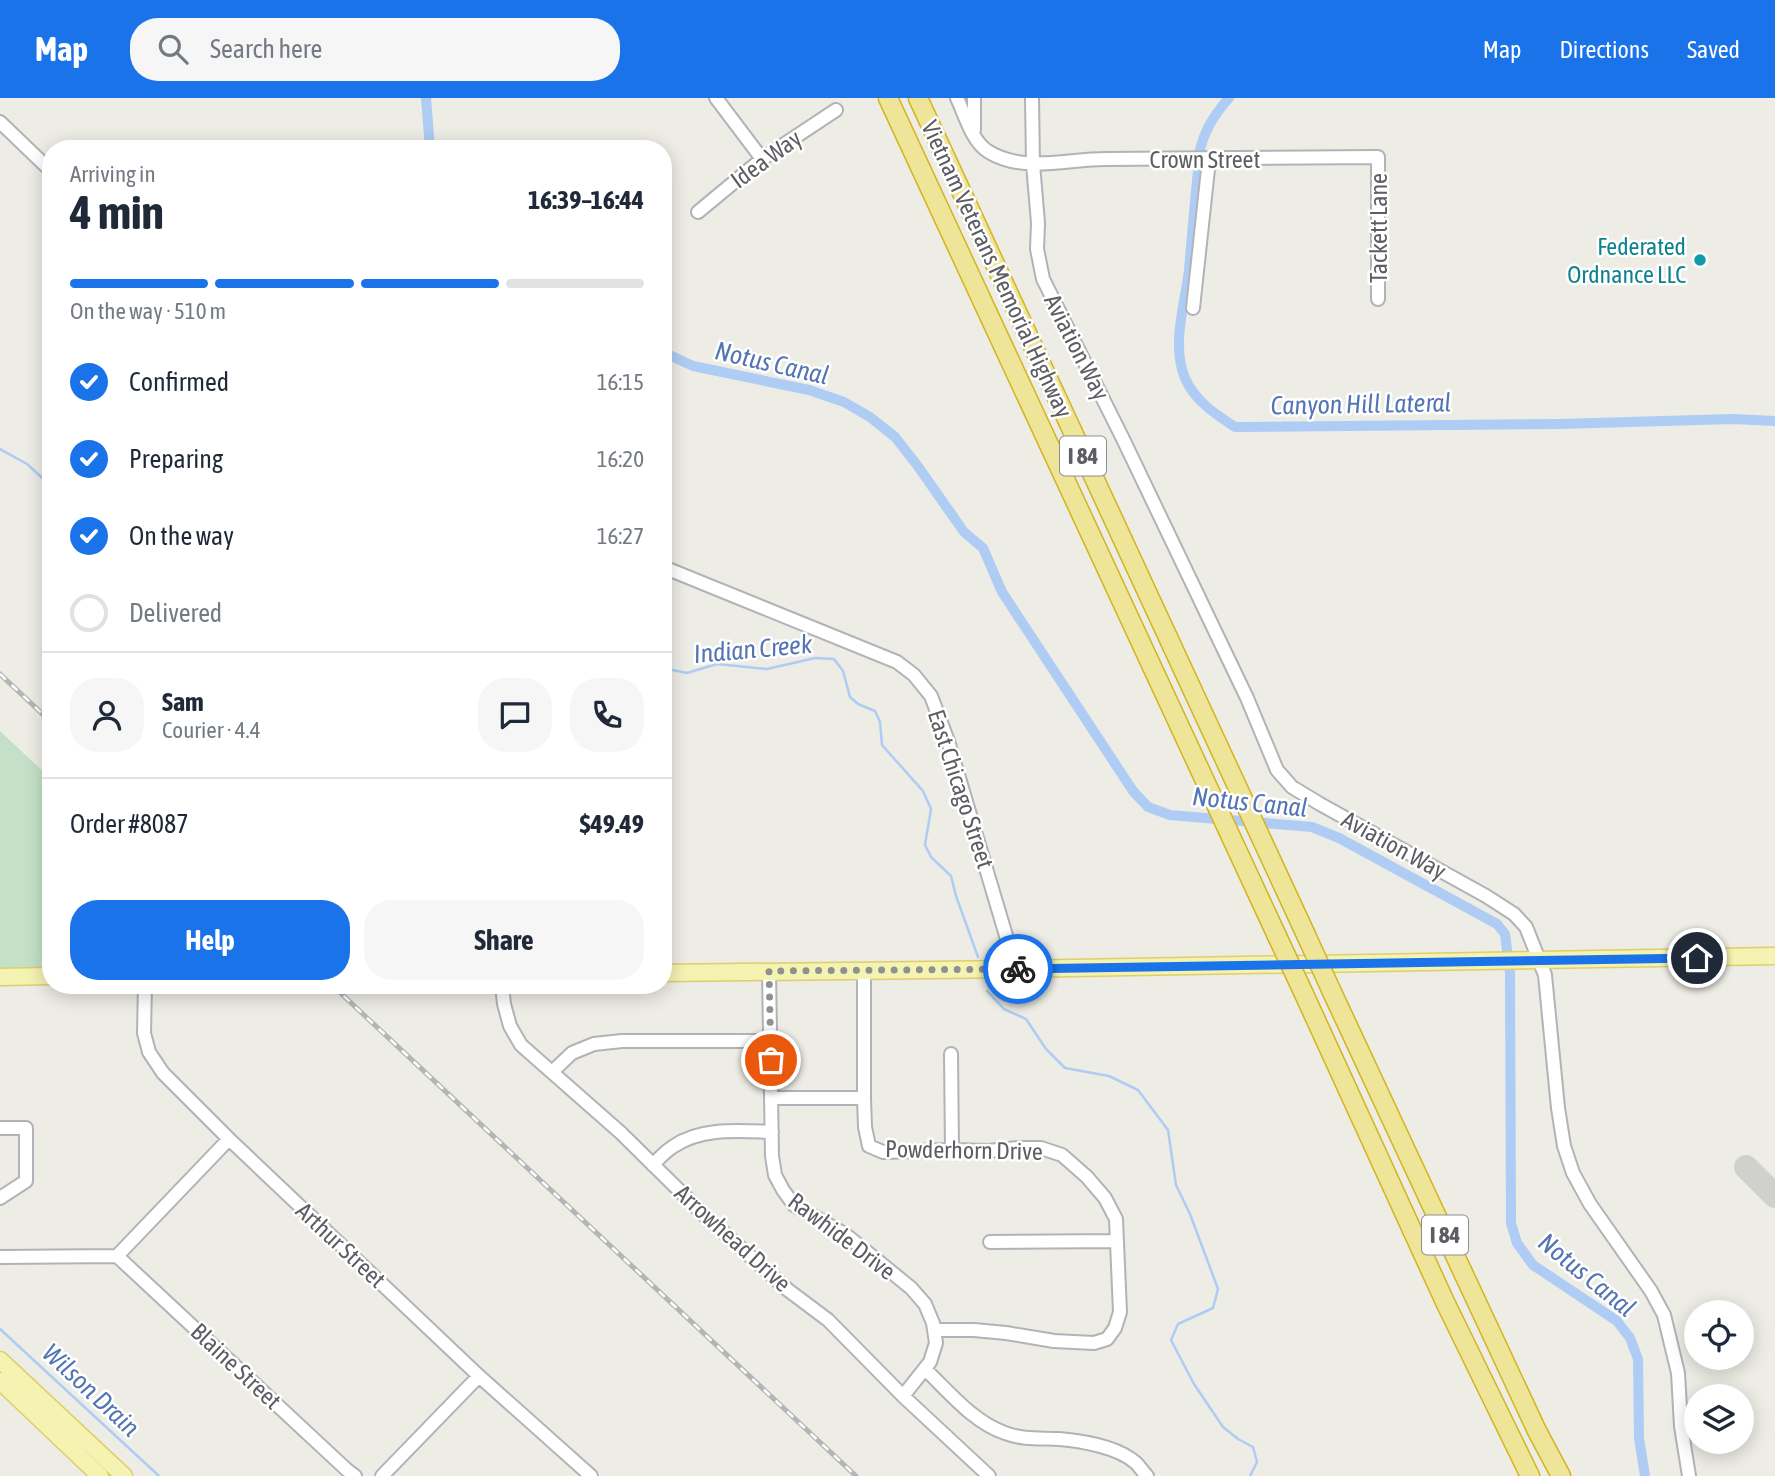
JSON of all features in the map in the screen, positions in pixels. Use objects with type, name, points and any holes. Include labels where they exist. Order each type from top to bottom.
[{"type":"highway","name":"Vietnam Veterans Memorial Highway","points":[[888,98],[1445,1302],[1530,1476]]},
{"type":"highway","name":"Vietnam Veterans Memorial Highway","points":[[918,98],[1332,992],[1526,1407],[1561,1476]]},
{"type":"main road","points":[[672,972],[1016,970],[1775,956]]},
{"type":"main road","points":[[0,976],[42,976]]},
{"type":"main road","points":[[0,1360],[124,1476]]},
{"type":"main road","points":[[0,1381],[100,1476]]},
{"type":"street","points":[[716,98],[762,159]]},
{"type":"street","points":[[957,98],[974,134]]},
{"type":"street","points":[[974,98],[974,134]]},
{"type":"street","name":"Aviation Way","points":[[1032,98],[1037,249],[1043,279],[1247,698],[1277,770],[1292,787],[1502,905],[1525,927],[1545,975],[1564,1146],[1573,1173],[1590,1205],[1651,1291],[1664,1315],[1678,1373],[1681,1426],[1689,1476]]},
{"type":"street","name":"Idea Way","points":[[698,212],[762,159],[836,110]]},
{"type":"street","points":[[0,122],[42,162]]},
{"type":"street","name":"Crown Street","points":[[974,134],[980,145],[989,152],[1003,158],[1033,164],[1098,159],[1378,157]]},
{"type":"street","name":"Tackett Lane","points":[[1378,157],[1378,299]]},
{"type":"street","points":[[1193,308],[1209,160]]},
{"type":"street","name":"East Chicago Street","points":[[672,571],[894,661],[914,675],[931,696],[948,741],[1016,970]]},
{"type":"street","name":"Rawhide Drive","points":[[769,971],[772,1156],[775,1175],[782,1190],[794,1205],[846,1235],[911,1289],[925,1304],[934,1330]]},
{"type":"street","name":"Powderhorn Drive","points":[[864,971],[864,1098],[869,1146],[883,1152],[1041,1148],[1062,1155],[1087,1177],[1105,1198],[1116,1219],[1120,1312],[1115,1328],[1107,1339],[1094,1343],[1054,1341],[974,1330],[934,1330]]},
{"type":"street","name":"Arthur Street","points":[[145,994],[144,1033],[149,1052],[163,1073],[479,1376],[591,1476]]},
{"type":"street","name":"Arrowhead Drive","points":[[503,994],[510,1026],[521,1045],[621,1133],[703,1214],[788,1290],[828,1320],[902,1396],[989,1476]]},
{"type":"street","points":[[552,1072],[572,1053],[594,1044],[622,1041],[770,1041]]},
{"type":"street","points":[[951,1054],[952,1150]]},
{"type":"street","points":[[771,1098],[864,1098]]},
{"type":"street","points":[[0,1128],[26,1128],[26,1181],[0,1198]]},
{"type":"street","points":[[653,1164],[673,1146],[695,1136],[724,1131],[772,1132]]},
{"type":"street","points":[[0,1257],[117,1256],[229,1139]]},
{"type":"street","points":[[990,1242],[1117,1241]]},
{"type":"street","name":"Blaine Street","points":[[117,1256],[355,1476]]},
{"type":"street","points":[[902,1396],[930,1362],[936,1343],[934,1330]]},
{"type":"street","points":[[925,1369],[978,1420],[1005,1433],[1029,1439],[1089,1443],[1135,1462],[1146,1476]]},
{"type":"street","points":[[382,1476],[479,1376]]},
{"type":"green space","points":[[0,731],[42,771],[42,969],[0,969]]},
{"type":"waterway","name":"Notus Canal","points":[[426,98],[429,140]]},
{"type":"waterway","name":"Canyon Hill Lateral","points":[[1199,155],[1210,124],[1229,98]]},
{"type":"waterway","name":"Canyon Hill Lateral","points":[[1199,162],[1179,352],[1185,378],[1194,393],[1213,412],[1235,427],[1559,424],[1733,419],[1775,421]]},
{"type":"waterway","name":"Notus Canal","points":[[672,356],[693,366],[809,390],[844,402],[870,417],[895,437],[964,532],[983,548],[1002,592],[1133,791],[1148,807],[1170,815],[1312,827],[1339,838],[1497,924],[1505,934],[1510,973],[1511,1223],[1517,1243],[1533,1265],[1617,1321],[1630,1338],[1638,1359],[1639,1438],[1645,1476]]},
{"type":"waterway","name":"Indian Creek","points":[[0,449],[27,464],[42,478]]},
{"type":"waterway","name":"Indian Creek","points":[[672,670],[687,673],[717,664],[767,669],[815,658],[834,659],[843,671],[850,697],[858,704],[875,711],[880,722],[882,745],[923,791],[931,809],[925,845],[931,857],[951,876],[978,957]]},
{"type":"waterway","name":"Indian Creek","points":[[987,991],[1004,1009],[1026,1019],[1046,1049],[1065,1068],[1109,1076],[1138,1090],[1168,1130],[1176,1185],[1190,1214],[1218,1289],[1213,1308],[1178,1324],[1171,1340],[1194,1384],[1223,1427],[1253,1447],[1257,1462],[1250,1476]]},
{"type":"waterway","name":"Wilson Drain","points":[[0,1329],[159,1476]]},
{"type":"taxiway","points":[[1746,1167],[1775,1196]]},
{"type":"railway","points":[[0,674],[42,714]]},
{"type":"railway","points":[[342,994],[856,1476]]},
{"type":"way so far","points":[[771,1060],[769,971],[1018,969]]},
{"type":"place","name":"Federated Ordnance LLC","points":[[1700,260]]},
{"type":"route","points":[[1018,969],[1697,958]]}]
